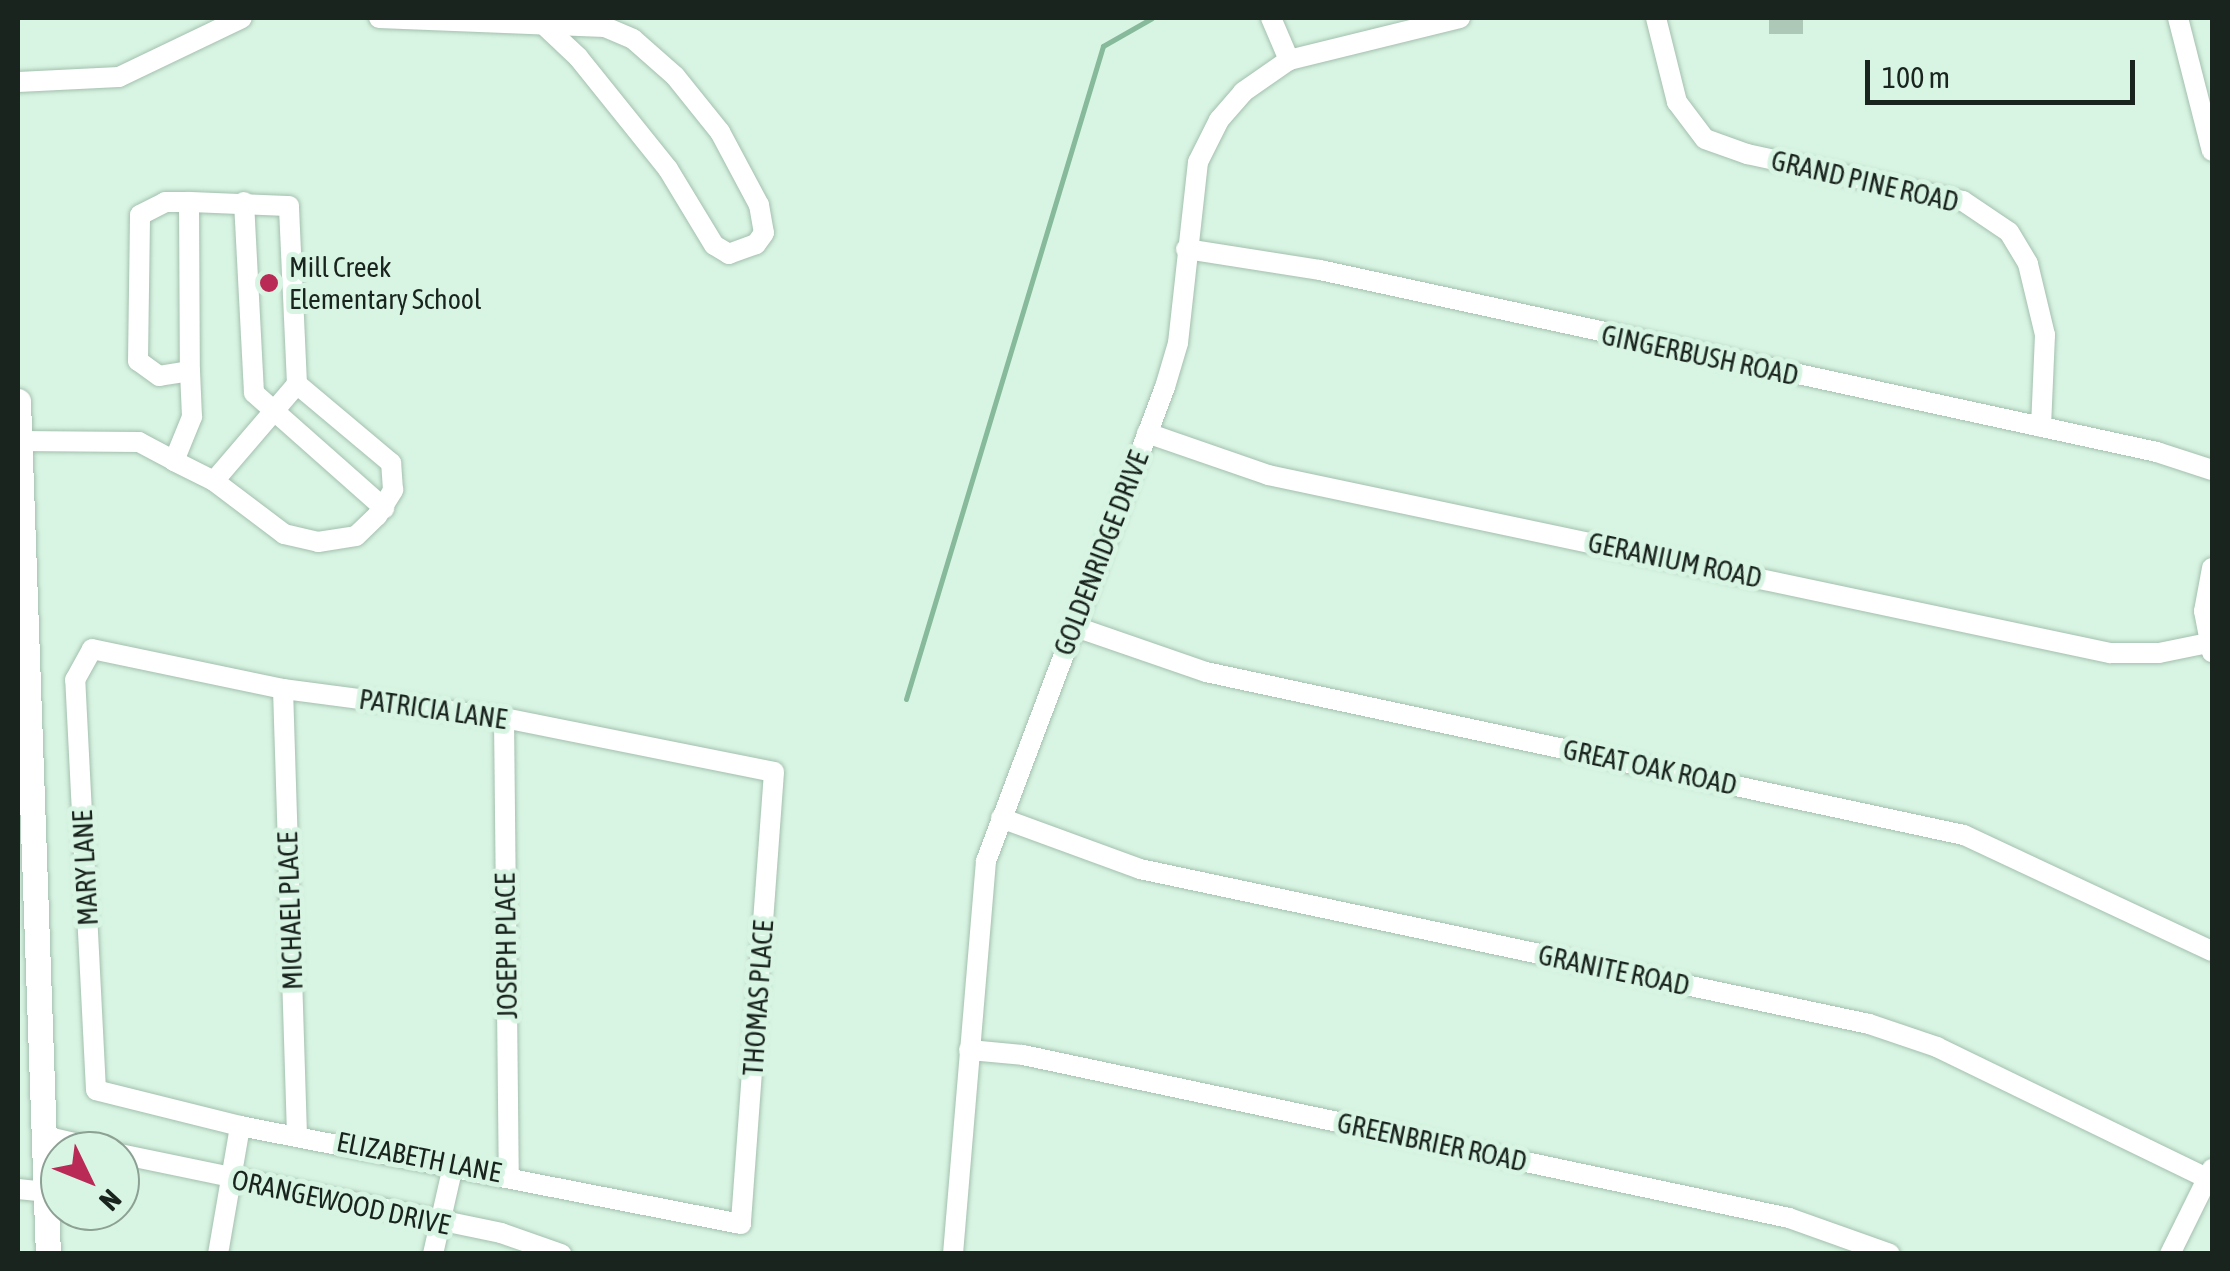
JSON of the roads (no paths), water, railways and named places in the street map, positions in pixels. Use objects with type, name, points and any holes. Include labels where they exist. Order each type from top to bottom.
[{"type":"main road","points":[[18,401],[27,940],[44,1131]]},
{"type":"street","points":[[18,82],[119,77],[242,18]]},
{"type":"street","points":[[378,18],[488,20],[556,24],[605,27],[633,38],[675,76],[720,132],[759,205],[764,233],[756,244],[729,254],[714,245],[668,169],[556,24]]},
{"type":"street","points":[[1271,18],[1289,60]]},
{"type":"street","name":"GOLDENRIDGE DRIVE","points":[[953,1254],[983,881],[1001,818],[1148,433],[1178,343],[1198,162],[1210,134],[1252,84],[1289,60],[1460,18]]},
{"type":"street","name":"GRAND PINE ROAD","points":[[1656,18],[1677,102],[1705,138],[1747,154],[1964,201],[2010,232],[2028,264],[2046,334],[2040,428]]},
{"type":"street","points":[[2178,18],[2212,151]]},
{"type":"street","points":[[190,371],[159,376],[138,361],[140,214],[165,202],[289,206],[297,384],[214,482]]},
{"type":"street","points":[[174,460],[192,417],[189,202]]},
{"type":"street","points":[[244,202],[254,393],[272,414],[384,508]]},
{"type":"street","name":"GINGERBUSH ROAD","points":[[1186,249],[1263,258],[2040,428],[2212,470]]},
{"type":"street","points":[[19,441],[70,436],[138,442],[214,482],[284,534],[318,542],[356,536],[384,508],[394,490],[391,463],[297,384]]},
{"type":"street","name":"GERANIUM ROAD","points":[[1148,433],[1268,474],[2110,653],[2210,647]]},
{"type":"street","points":[[2210,647],[2204,610],[2212,568]]},
{"type":"street","name":"GREAT OAK ROAD","points":[[1072,626],[1206,672],[1964,835],[2212,951]]},
{"type":"street","name":"PATRICIA LANE","points":[[92,649],[284,689],[504,718],[774,772]]},
{"type":"street","name":"MARY LANE","points":[[92,649],[75,680],[96,1090]]},
{"type":"street","name":"MICHAEL PLACE","points":[[284,689],[298,1133]]},
{"type":"street","name":"JOSEPH PLACE","points":[[504,718],[509,1174]]},
{"type":"street","name":"THOMAS PLACE","points":[[742,1224],[774,772]]},
{"type":"street","name":"GRANITE ROAD","points":[[1001,818],[1140,869],[1870,1024],[1937,1046],[2210,1173]]},
{"type":"street","name":"GREENBRIER ROAD","points":[[969,1050],[1023,1054],[1789,1218],[1890,1254]]},
{"type":"street","name":"ELIZABETH LANE","points":[[96,1090],[240,1126],[298,1133],[509,1174],[742,1224]]},
{"type":"street","points":[[218,1254],[234,1179],[240,1126]]},
{"type":"street","name":"ORANGEWOOD DRIVE","points":[[140,1158],[528,1239],[561,1254]]},
{"type":"street","points":[[432,1254],[453,1166]]},
{"type":"street","points":[[2170,1254],[2210,1173]]},
{"type":"waterway","points":[[906,699],[1103,46],[1152,18]]},
{"type":"place","name":"Mill Creek Elementary School","points":[[269,283]]}]
